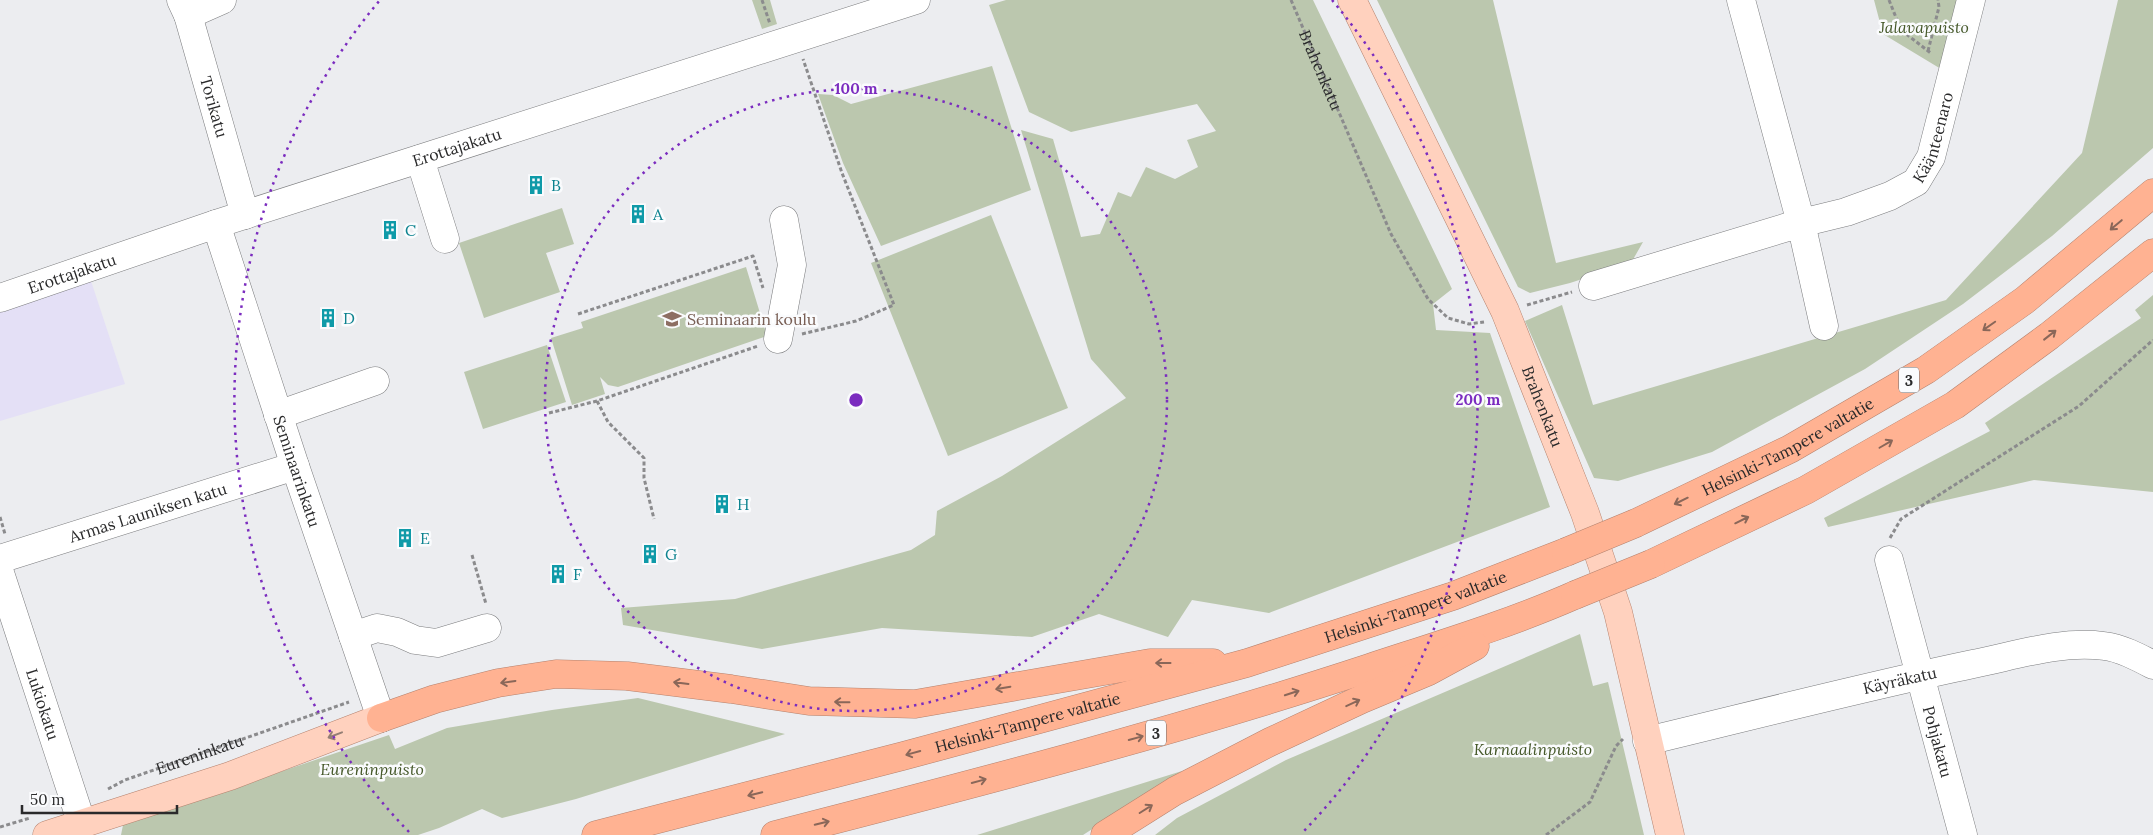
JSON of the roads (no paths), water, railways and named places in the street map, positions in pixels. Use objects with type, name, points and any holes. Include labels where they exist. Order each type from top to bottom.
[{"type":"highway","name":"Helsinki-Tampere valtatie","points":[[596,835],[902,756],[1247,663],[1453,596],[1566,552],[1636,523],[1790,449],[1926,370],[2025,300],[2153,193]]},
{"type":"highway","name":"3","points":[[775,835],[948,790],[1282,697],[1533,614],[1651,564],[1806,490],[1954,405],[2049,336],[2153,253]]},
{"type":"highway","points":[[1105,835],[1175,791],[1278,738],[1362,699],[1429,671],[1533,614]]},
{"type":"highway","points":[[377,706],[435,699],[498,683],[556,674],[627,676],[809,701],[916,704],[1150,663],[1247,663]]},
{"type":"main road","name":"Brahenkatu","points":[[1352,0],[1585,513],[1615,603],[1638,737],[1670,835]]},
{"type":"main road","name":"Eureninkatu","points":[[43,825],[81,821],[230,776],[377,706]]},
{"type":"street","points":[[184,8],[222,0]]},
{"type":"street","name":"Erottajakatu","points":[[0,298],[216,224],[916,0]]},
{"type":"street","points":[[1741,0],[1801,223],[1824,326]]},
{"type":"street","name":"Käänteenaro","points":[[1593,286],[1801,223],[1846,212],[1890,196],[1916,182],[1931,157],[1970,0]]},
{"type":"street","name":"Torikatu","points":[[184,8],[245,215]]},
{"type":"street","points":[[420,159],[445,239]]},
{"type":"street","points":[[778,339],[792,265],[784,220]]},
{"type":"street","name":"Seminaarinkatu","points":[[216,224],[295,466],[377,706]]},
{"type":"street","points":[[278,415],[375,381]]},
{"type":"street","name":"Armas Launiksen katu","points":[[0,559],[295,466]]},
{"type":"street","name":"Pohjakatu","points":[[1889,560],[1963,835]]},
{"type":"street","name":"Lukiokatu","points":[[0,573],[81,821]]},
{"type":"street","points":[[353,636],[377,628],[397,632],[415,640],[437,643],[488,620]]},
{"type":"street","name":"Käyräkatu","points":[[1638,737],[2043,650],[2076,646],[2104,646],[2129,653],[2153,665]]},
{"type":"place","name":"B","points":[[536,185]]},
{"type":"place","name":"A","points":[[638,214]]},
{"type":"place","name":"C","points":[[390,230]]},
{"type":"place","name":"D","points":[[328,318]]},
{"type":"place","name":"Seminaarin koulu","points":[[672,319]]},
{"type":"place","name":"H","points":[[722,504]]},
{"type":"place","name":"E","points":[[405,538]]},
{"type":"place","name":"G","points":[[650,554]]},
{"type":"place","name":"F","points":[[558,574]]},
{"type":"park label","name":"Jalavapuisto","points":[[1924,27]]},
{"type":"park label","name":"Karnaalinpuisto","points":[[1533,749]]},
{"type":"park label","name":"Eureninpuisto","points":[[372,769]]}]
